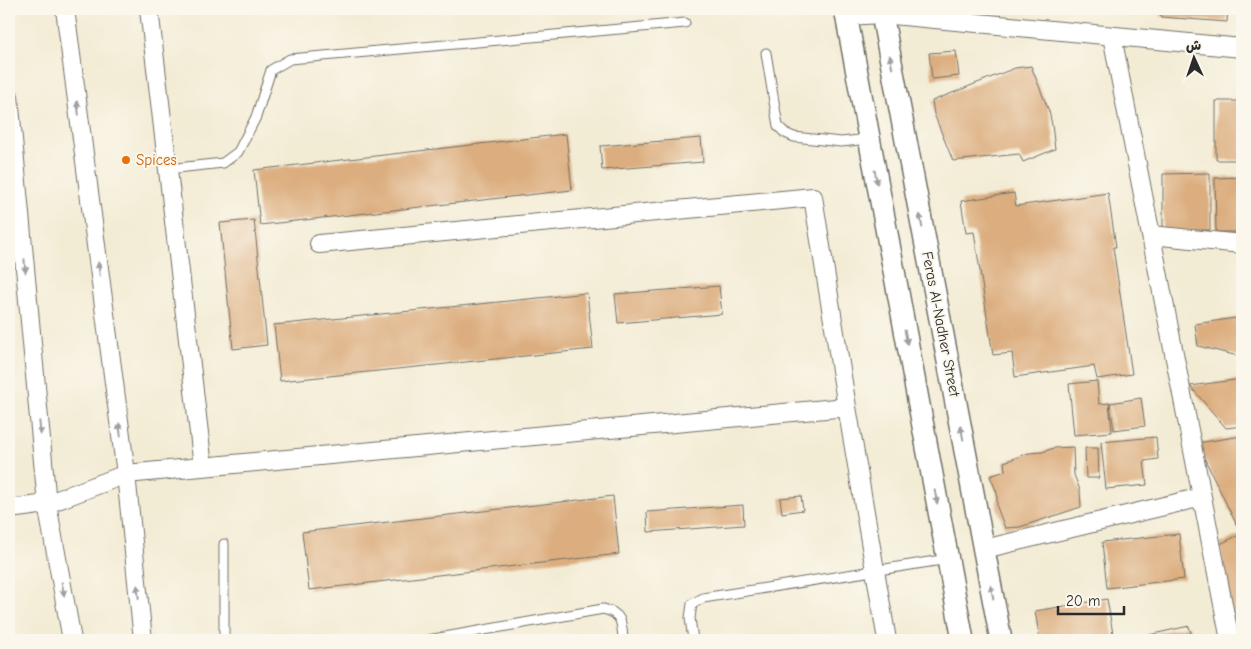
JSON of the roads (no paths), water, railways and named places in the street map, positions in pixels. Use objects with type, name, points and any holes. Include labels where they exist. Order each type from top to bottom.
[{"type":"street","points":[[65,9],[126,474],[143,640]]},
{"type":"street","points":[[149,9],[202,468]]},
{"type":"street","points":[[963,640],[845,12],[882,12],[1112,36],[1242,46]]},
{"type":"street","name":"Feras Al-Nadher Street","points":[[882,12],[1001,640]]},
{"type":"street","points":[[1112,36],[1230,640]]},
{"type":"street","points":[[9,96],[47,504],[72,640]]},
{"type":"street","points":[[318,244],[813,198],[846,407],[887,640]]},
{"type":"street","points":[[1151,235],[1242,244]]},
{"type":"street","points":[[9,509],[47,504],[126,474],[846,407]]},
{"type":"street","points":[[984,549],[1202,497]]},
{"type":"lane","points":[[168,169],[223,162],[238,152],[256,117],[271,70],[290,59],[686,23]]},
{"type":"lane","points":[[766,54],[778,126],[785,133],[794,137],[841,142],[869,138]]},
{"type":"lane","points":[[224,544],[224,640]]},
{"type":"lane","points":[[693,640],[690,618],[692,604],[703,598],[948,559]]},
{"type":"lane","points":[[428,640],[603,609],[613,611],[619,618],[622,625],[623,640]]},
{"type":"place","name":"Spices","points":[[126,160]]}]
